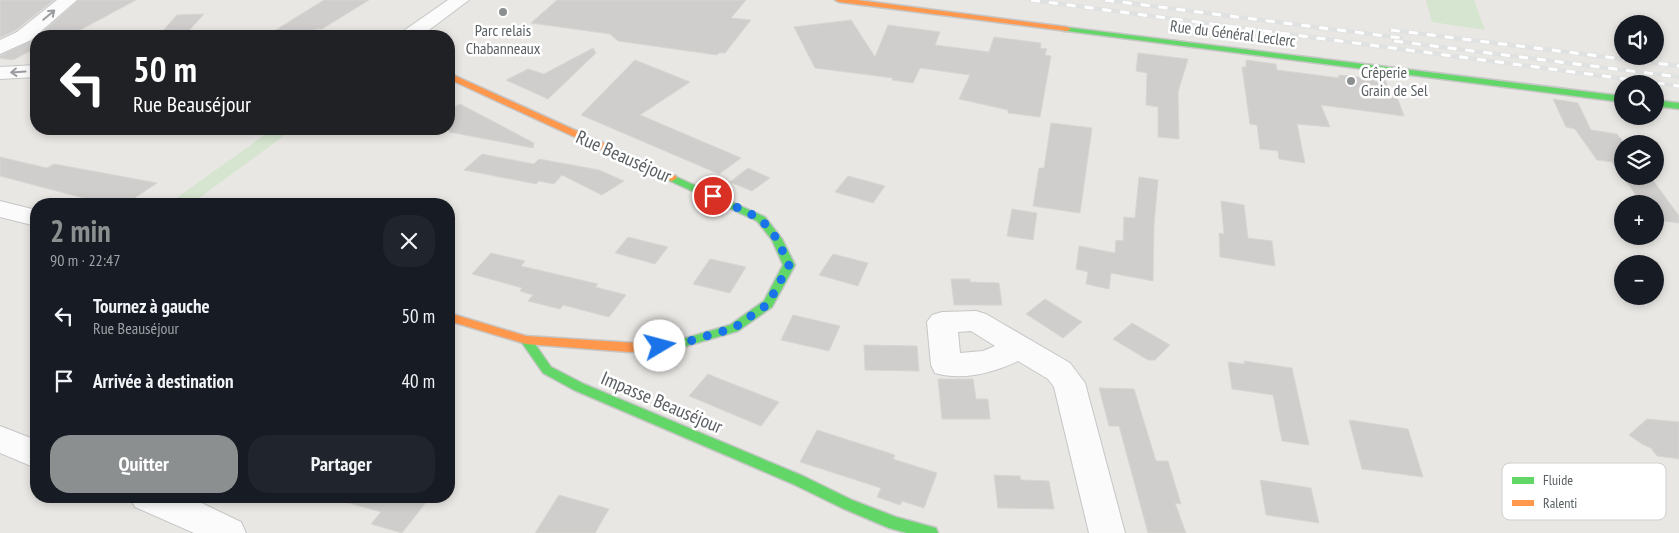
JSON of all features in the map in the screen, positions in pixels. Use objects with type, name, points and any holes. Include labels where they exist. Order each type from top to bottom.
[{"type":"street","points":[[31,30],[68,0]]},
{"type":"street","points":[[418,30],[460,0]]},
{"type":"street","name":"Rue du Général Leclerc","points":[[839,0],[1614,98]]},
{"type":"street","points":[[0,48],[30,31]]},
{"type":"street","points":[[0,73],[30,71]]},
{"type":"street","name":"Rue Beauséjour","points":[[455,79],[761,219],[777,239],[789,265],[768,304],[761,309],[734,328],[676,345],[629,348],[526,340],[455,319]]},
{"type":"street","points":[[1664,104],[1679,106]]},
{"type":"street","points":[[0,209],[30,216]]},
{"type":"street","name":"Impasse Beauséjour","points":[[526,340],[547,370],[579,387],[798,480],[847,504],[894,523],[931,533]]},
{"type":"street","points":[[1019,347],[1059,371],[1069,383],[1107,533]]},
{"type":"street","points":[[0,440],[30,452]]},
{"type":"street","points":[[165,503],[189,512],[228,533]]},
{"type":"green space","points":[[1426,0],[1474,0],[1485,30],[1432,22]]},
{"type":"green space","points":[[265,135],[285,135],[199,198],[176,198]]},
{"type":"building","points":[[0,0],[54,0],[16,30],[0,38]]},
{"type":"building","points":[[79,0],[136,0],[80,30],[45,30]]},
{"type":"building","points":[[324,0],[369,0],[322,29],[276,30]]},
{"type":"building","points":[[557,0],[746,0],[731,18],[751,20],[725,53],[717,55],[618,41],[610,34],[531,23]]},
{"type":"building","points":[[204,14],[189,30],[163,30],[177,15]]},
{"type":"building","points":[[851,20],[875,57],[888,25],[940,32],[935,45],[989,52],[994,37],[1041,43],[1040,48],[1047,49],[1045,55],[1051,56],[1040,117],[1008,113],[1008,110],[959,99],[970,75],[920,68],[913,83],[892,80],[893,78],[815,68],[794,27]]},
{"type":"building","points":[[30,41],[30,51],[13,60],[0,58],[0,56]]},
{"type":"building","points":[[593,48],[596,53],[548,99],[506,80],[528,69],[544,74]]},
{"type":"building","points":[[1138,53],[1188,59],[1178,92],[1179,139],[1158,137],[1158,107],[1146,105],[1147,73],[1136,71]]},
{"type":"building","points":[[635,60],[690,82],[640,115],[741,158],[719,174],[581,115]]},
{"type":"building","points":[[1246,60],[1276,64],[1277,70],[1339,78],[1339,75],[1385,80],[1391,94],[1396,94],[1404,116],[1321,105],[1330,127],[1297,124],[1305,163],[1279,159],[1278,151],[1260,149],[1257,125],[1250,124],[1242,67],[1246,67]]},
{"type":"building","points":[[1553,99],[1578,103],[1591,130],[1617,134],[1614,135],[1614,165],[1612,162],[1597,160],[1575,129],[1566,127]]},
{"type":"building","points":[[460,104],[534,143],[533,148],[455,133],[455,107]]},
{"type":"building","points":[[1051,123],[1092,128],[1080,213],[1033,206],[1039,168],[1044,168]]},
{"type":"building","points":[[482,154],[534,164],[539,159],[599,170],[624,181],[602,195],[562,175],[554,184],[539,181],[536,184],[464,170]]},
{"type":"building","points":[[0,157],[47,168],[54,164],[157,183],[134,198],[83,198],[0,176]]},
{"type":"building","points":[[748,168],[770,178],[752,191],[730,182]]},
{"type":"building","points":[[848,176],[885,186],[873,203],[835,192]]},
{"type":"building","points":[[1139,177],[1158,180],[1154,225],[1153,281],[1111,273],[1109,289],[1086,284],[1088,272],[1076,269],[1079,246],[1115,253],[1116,240],[1123,241],[1124,217],[1135,218]]},
{"type":"building","points":[[1628,185],[1657,185],[1664,195],[1636,195]]},
{"type":"building","points":[[1664,195],[1679,216],[1679,223],[1664,221]]},
{"type":"building","points":[[1221,201],[1244,205],[1248,238],[1272,241],[1275,266],[1220,257],[1219,233],[1224,234]]},
{"type":"building","points":[[1012,209],[1037,213],[1033,240],[1007,236]]},
{"type":"building","points":[[628,237],[668,247],[655,264],[615,253]]},
{"type":"building","points":[[491,253],[525,261],[521,266],[598,284],[595,287],[626,295],[609,317],[563,305],[560,309],[528,301],[533,295],[520,291],[522,288],[472,274]]},
{"type":"building","points":[[833,254],[868,263],[858,286],[819,275]]},
{"type":"building","points":[[710,259],[746,267],[730,293],[693,284]]},
{"type":"building","points":[[951,279],[970,279],[970,282],[999,283],[1002,305],[954,305]]},
{"type":"building","points":[[1045,299],[1082,322],[1063,338],[1026,314]]},
{"type":"building","points":[[793,315],[840,326],[829,351],[781,340]]},
{"type":"building","points":[[1132,323],[1170,345],[1155,360],[1148,360],[1113,339]]},
{"type":"building","points":[[864,345],[917,346],[919,371],[865,370]]},
{"type":"building","points":[[1244,361],[1292,368],[1309,445],[1282,441],[1273,395],[1232,389],[1228,362],[1245,364]]},
{"type":"building","points":[[708,374],[779,402],[761,426],[689,396]]},
{"type":"building","points":[[938,379],[973,379],[976,399],[988,399],[990,419],[942,419]]},
{"type":"building","points":[[1099,388],[1134,389],[1156,461],[1168,461],[1181,504],[1175,503],[1186,533],[1148,533],[1119,426],[1109,426]]},
{"type":"building","points":[[1647,419],[1679,422],[1679,459],[1657,456],[1651,448],[1629,435]]},
{"type":"building","points":[[1349,420],[1408,429],[1423,477],[1362,469]]},
{"type":"building","points":[[817,430],[895,455],[893,459],[937,473],[924,508],[902,501],[900,505],[877,497],[881,488],[800,462]]},
{"type":"building","points":[[994,475],[1020,476],[1021,480],[1049,481],[1054,509],[998,508]]},
{"type":"building","points":[[1260,480],[1311,488],[1319,523],[1266,515]]},
{"type":"building","points":[[559,495],[609,509],[595,533],[535,533]]},
{"type":"building","points":[[349,503],[426,503],[402,533],[371,524],[381,512]]},
{"type":"railway","points":[[1031,0],[1679,86]]},
{"type":"railway","points":[[1105,0],[1401,38]]},
{"type":"railway","points":[[1391,30],[1679,66]]},
{"type":"railway","points":[[1394,41],[1679,77]]},
{"type":"traffic: fast","points":[[1067,29],[1614,98]]},
{"type":"traffic: fast","points":[[1664,104],[1679,106]]},
{"type":"traffic: fast","points":[[647,347],[676,345],[734,328],[768,304],[789,265],[777,239],[761,219],[672,178]]},
{"type":"traffic: fast","points":[[526,340],[547,370],[579,387],[798,480],[847,504],[894,523],[931,533]]},
{"type":"traffic: slow","points":[[839,0],[1067,29]]},
{"type":"traffic: slow","points":[[455,79],[672,178]]},
{"type":"traffic: slow","points":[[455,319],[526,340],[629,348],[647,347]]},
{"type":"place","name":"Parc relais Chabanneaux","points":[[503,12]]},
{"type":"place","name":"Crêperie Grain de Sel","points":[[1351,81]]},
{"type":"route","points":[[660,346],[676,345],[734,328],[768,304],[789,265],[777,239],[761,219],[713,196]]}]
